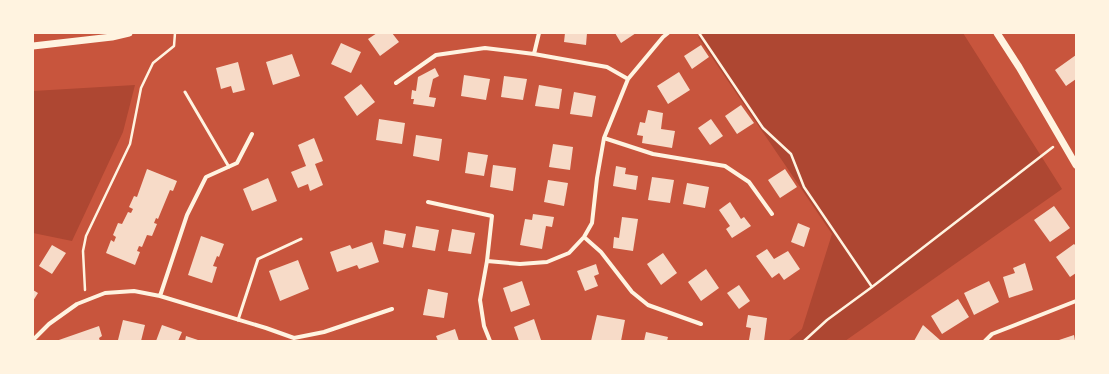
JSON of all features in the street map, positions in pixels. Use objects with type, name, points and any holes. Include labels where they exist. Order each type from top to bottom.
[{"type":"street","points":[[33,46],[112,37],[129,33]]},
{"type":"street","points":[[534,54],[539,33]]},
{"type":"street","points":[[488,261],[520,264],[547,262],[569,252],[584,237],[592,223],[604,138],[628,79],[668,33]]},
{"type":"street","points":[[997,33],[1063,140],[1076,165]]},
{"type":"street","points":[[396,83],[436,56],[486,48],[534,54],[607,68],[628,79]]},
{"type":"street","points":[[160,296],[187,215],[206,177],[237,163],[252,134]]},
{"type":"street","points":[[604,138],[654,154],[725,166],[749,182],[772,214]]},
{"type":"street","points":[[428,202],[492,216],[488,261],[480,300],[484,326],[490,341]]},
{"type":"street","points":[[584,237],[601,252],[632,292],[648,304],[701,324]]},
{"type":"street","points":[[33,340],[49,324],[77,304],[105,293],[134,291],[160,296],[238,320],[294,340],[324,332],[392,309]]},
{"type":"street","points":[[985,341],[992,334],[1076,301]]},
{"type":"lane","points":[[185,92],[229,167]]},
{"type":"lane","points":[[238,320],[258,260],[301,239]]},
{"type":"path","points":[[86,301],[83,251],[86,236],[130,144],[141,88],[153,63],[174,46],[175,33]]},
{"type":"path","points":[[699,33],[763,128],[791,154],[804,186],[872,287]]},
{"type":"path","points":[[804,341],[827,320],[1063,140]]},
{"type":"shaded area","points":[[705,33],[963,33],[1062,189],[845,341],[788,341],[802,329],[832,234],[698,37]]},
{"type":"shaded area","points":[[135,85],[123,132],[72,241],[33,233],[33,91]]},
{"type":"building","points":[[377,33],[392,33],[399,42],[380,56],[368,39]]},
{"type":"building","points":[[565,33],[587,33],[586,45],[564,42]]},
{"type":"building","points":[[615,33],[636,33],[621,43]]},
{"type":"building","points":[[341,43],[361,52],[351,73],[331,64]]},
{"type":"building","points":[[701,45],[709,57],[692,69],[684,56]]},
{"type":"building","points":[[292,54],[300,76],[273,85],[266,62]]},
{"type":"building","points":[[1076,55],[1076,79],[1066,86],[1055,70]]},
{"type":"building","points":[[238,62],[245,90],[233,93],[231,86],[221,89],[216,68]]},
{"type":"building","points":[[435,68],[439,76],[433,79],[429,97],[436,98],[434,107],[413,104],[414,99],[411,99],[412,90],[416,91],[418,77]]},
{"type":"building","points":[[679,72],[690,90],[668,104],[657,86]]},
{"type":"building","points":[[464,75],[490,79],[486,100],[461,96]]},
{"type":"building","points":[[504,76],[527,79],[523,100],[501,97]]},
{"type":"building","points":[[361,84],[375,102],[357,116],[344,97]]},
{"type":"building","points":[[539,85],[562,89],[559,109],[535,106]]},
{"type":"building","points":[[574,92],[596,96],[592,117],[570,114]]},
{"type":"building","points":[[741,105],[754,123],[737,134],[725,116]]},
{"type":"building","points":[[648,110],[663,113],[661,129],[675,131],[672,148],[642,143],[643,136],[637,135],[640,122],[645,123]]},
{"type":"building","points":[[379,119],[405,123],[402,144],[376,140]]},
{"type":"building","points":[[711,119],[723,136],[710,145],[698,128]]},
{"type":"building","points":[[416,135],[442,139],[439,161],[413,156]]},
{"type":"building","points":[[314,138],[323,161],[315,164],[323,185],[310,191],[308,184],[298,188],[291,172],[306,166],[298,145]]},
{"type":"building","points":[[553,144],[573,147],[570,170],[549,167]]},
{"type":"building","points":[[468,152],[488,155],[484,176],[465,173]]},
{"type":"building","points":[[493,165],[516,168],[513,191],[490,187]]},
{"type":"building","points":[[616,166],[626,168],[625,174],[638,176],[636,190],[613,186]]},
{"type":"building","points":[[147,169],[177,181],[173,191],[170,190],[158,219],[156,218],[154,223],[157,224],[152,236],[147,235],[142,247],[139,246],[137,251],[140,252],[135,265],[106,253],[111,240],[114,242],[116,237],[113,235],[118,223],[122,224],[128,212],[131,213],[133,209],[129,207],[134,196],[137,197]]},
{"type":"building","points":[[785,169],[797,187],[780,198],[768,180]]},
{"type":"building","points":[[652,177],[674,180],[670,203],[648,200]]},
{"type":"building","points":[[268,178],[277,201],[252,211],[243,189]]},
{"type":"building","points":[[548,180],[568,183],[564,206],[544,202]]},
{"type":"building","points":[[687,183],[709,187],[705,208],[683,204]]},
{"type":"building","points":[[730,202],[741,219],[744,217],[751,226],[732,238],[726,229],[730,226],[719,210]]},
{"type":"building","points":[[1054,206],[1070,228],[1050,242],[1034,220]]},
{"type":"building","points":[[533,214],[554,217],[552,227],[546,226],[542,249],[520,245],[525,219],[532,220]]},
{"type":"building","points":[[622,217],[638,219],[633,251],[613,248],[614,237],[619,238]]},
{"type":"building","points":[[798,223],[810,228],[804,247],[791,242]]},
{"type":"building","points":[[416,226],[439,230],[435,251],[412,247]]},
{"type":"building","points":[[452,229],[475,233],[471,254],[448,251]]},
{"type":"building","points":[[385,230],[406,234],[403,248],[383,244]]},
{"type":"building","points":[[201,236],[224,244],[219,257],[217,256],[213,266],[217,267],[212,283],[188,275]]},
{"type":"building","points":[[372,242],[379,262],[359,269],[357,265],[337,272],[330,252],[350,245],[352,249]]},
{"type":"building","points":[[1074,244],[1076,246],[1076,273],[1070,277],[1056,257]]},
{"type":"building","points":[[52,245],[66,253],[52,274],[39,266]]},
{"type":"building","points":[[767,249],[774,259],[788,251],[800,269],[784,280],[779,273],[772,278],[756,256]]},
{"type":"building","points":[[663,253],[677,273],[661,285],[647,264]]},
{"type":"building","points":[[298,260],[309,289],[280,301],[269,271]]},
{"type":"building","points":[[1025,263],[1033,290],[1009,298],[1003,277],[1015,273],[1013,268]]},
{"type":"building","points":[[596,264],[599,274],[594,276],[598,286],[585,291],[577,271]]},
{"type":"building","points":[[706,269],[719,288],[701,301],[688,282]]},
{"type":"building","points":[[522,281],[530,305],[511,312],[503,288]]},
{"type":"building","points":[[989,281],[999,302],[974,315],[964,293]]},
{"type":"building","points":[[739,285],[750,301],[739,309],[727,293]]},
{"type":"building","points":[[428,289],[448,293],[444,318],[423,315]]},
{"type":"building","points":[[33,290],[38,293],[33,301]]},
{"type":"building","points":[[958,299],[969,317],[942,334],[931,316]]},
{"type":"building","points":[[597,315],[625,320],[621,341],[591,341]]},
{"type":"building","points":[[748,315],[767,318],[764,341],[749,340],[751,328],[746,327]]},
{"type":"building","points":[[534,319],[541,340],[519,341],[514,327]]},
{"type":"building","points":[[123,320],[145,325],[141,341],[118,340]]},
{"type":"building","points":[[162,325],[182,332],[178,341],[156,341]]},
{"type":"building","points":[[923,325],[940,340],[940,341],[914,341]]},
{"type":"building","points":[[99,326],[102,336],[99,338],[100,341],[56,341]]},
{"type":"building","points":[[455,329],[459,341],[438,341],[436,336]]},
{"type":"building","points":[[646,332],[668,337],[667,341],[644,341]]},
{"type":"building","points":[[1074,335],[1075,341],[1056,341]]},
{"type":"building","points":[[186,336],[201,341],[185,341]]}]
